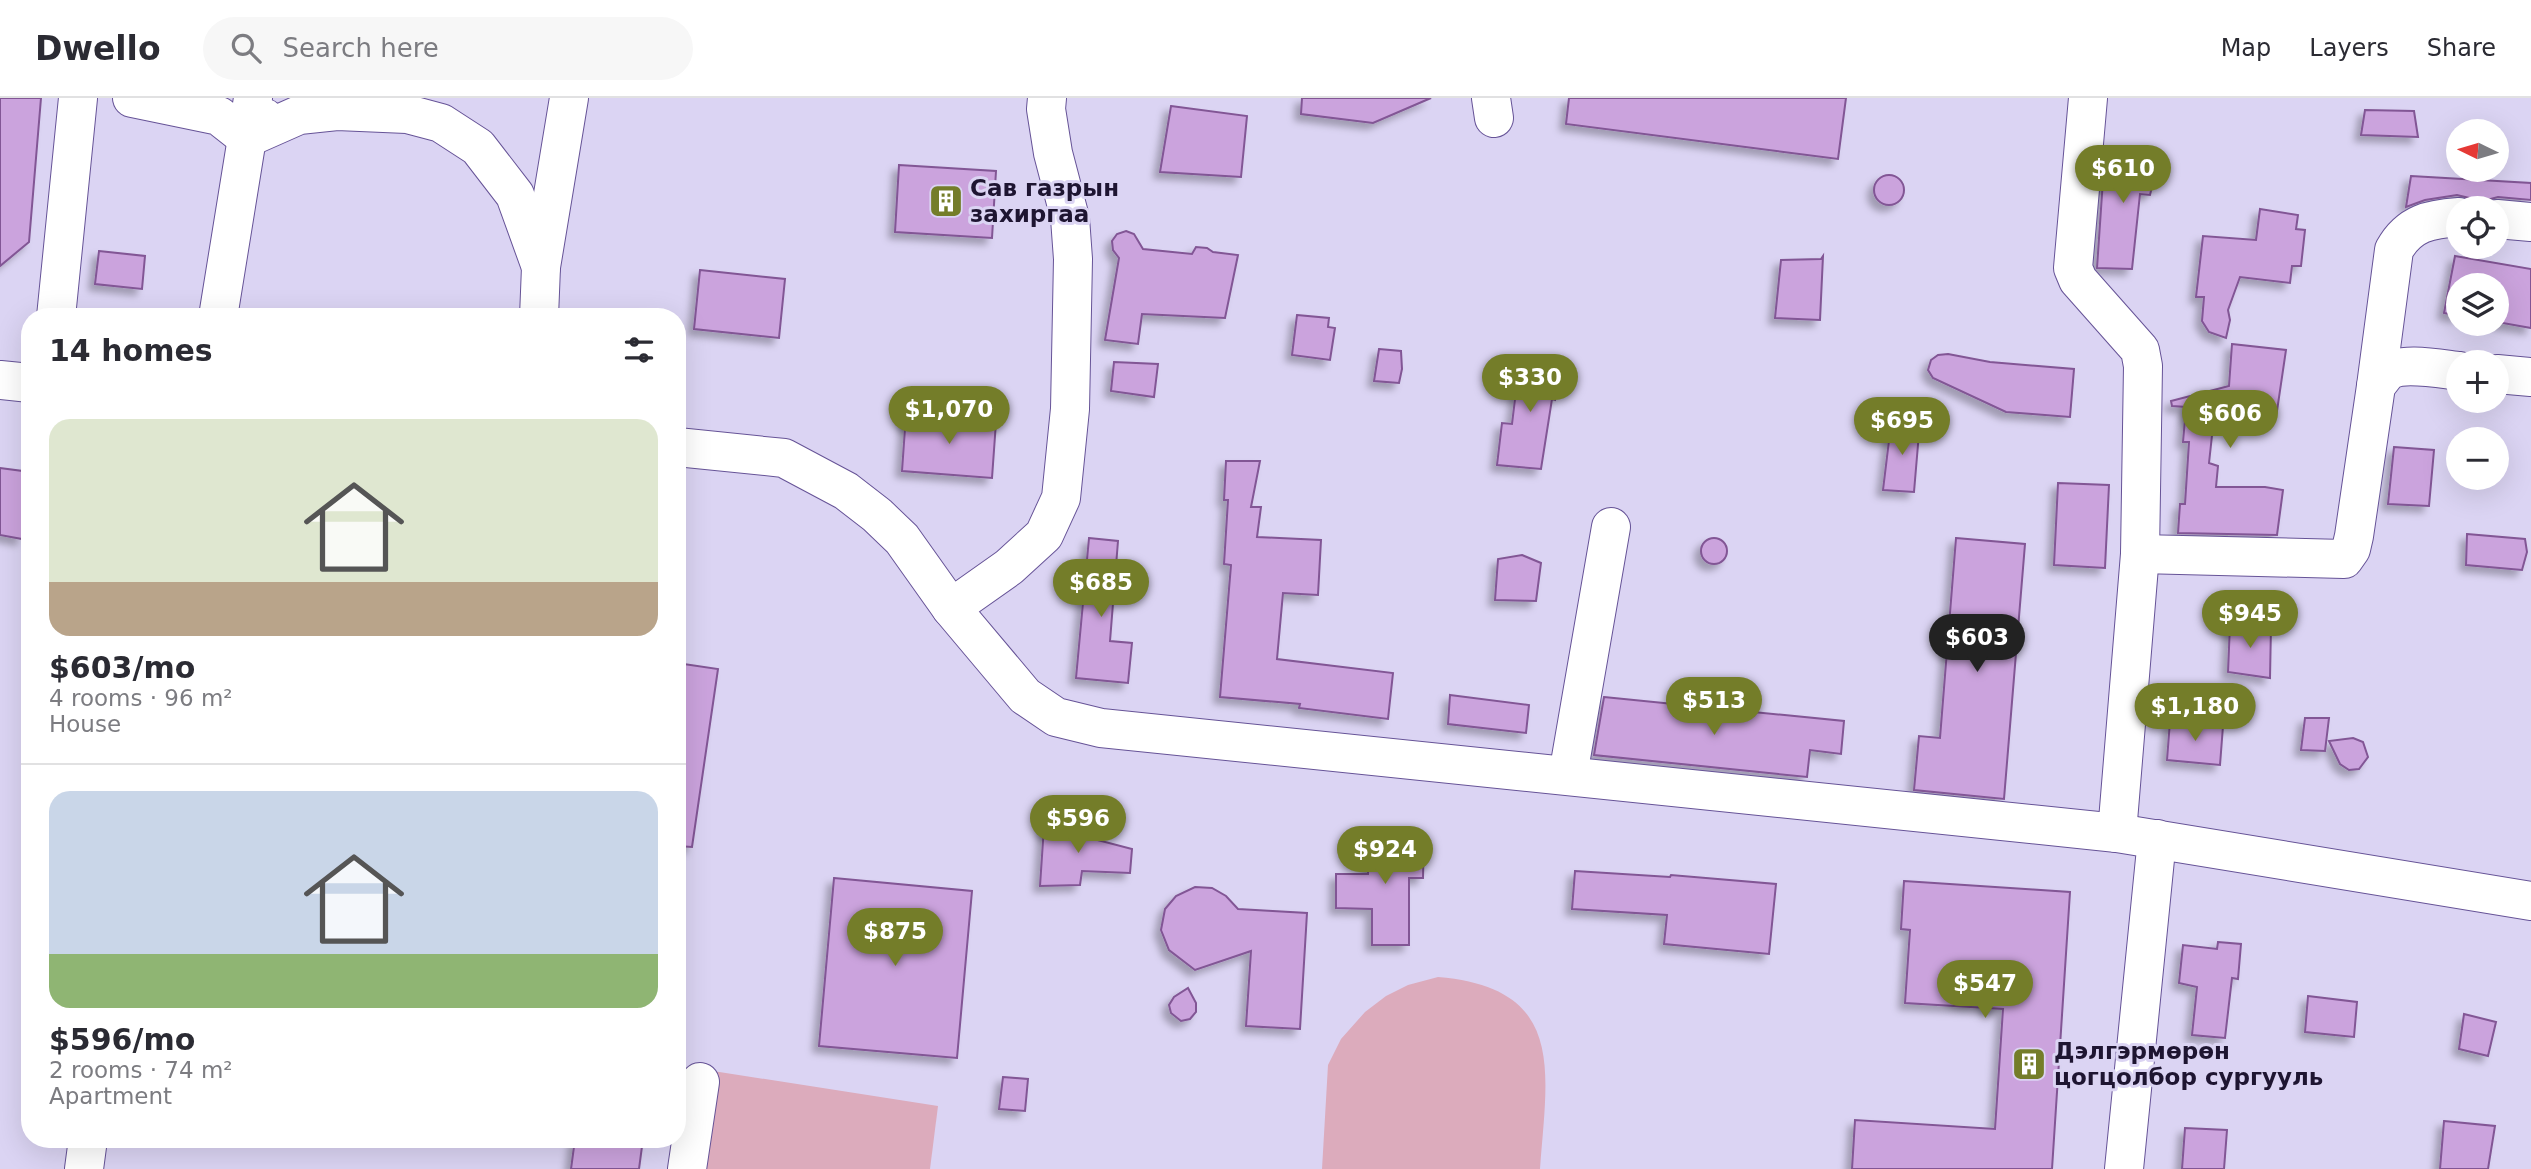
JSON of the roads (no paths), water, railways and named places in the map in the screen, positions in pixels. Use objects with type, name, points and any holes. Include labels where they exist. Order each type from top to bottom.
[{"type":"main road","points":[[57,308],[78,98]]},
{"type":"main road","points":[[132,98],[219,116],[247,138]]},
{"type":"main road","points":[[219,308],[253,98]]},
{"type":"main road","points":[[247,138],[282,98]]},
{"type":"main road","points":[[536,299],[569,98]]},
{"type":"main road","points":[[951,608],[1009,568],[1044,535],[1060,498],[1070,409],[1073,259],[1070,218],[1054,153],[1046,109],[1047,98]]},
{"type":"main road","points":[[2088,98],[2073,268],[2078,280],[2140,350],[2143,366],[2140,554],[2117,833]]},
{"type":"main road","points":[[247,138],[299,115],[337,111],[407,114],[441,123],[478,147],[515,195],[536,299]]},
{"type":"main road","points":[[2140,554],[2344,559],[2351,549],[2354,536],[2394,250],[2401,237],[2412,228],[2433,218],[2446,218]]},
{"type":"main road","points":[[2509,220],[2531,222]]},
{"type":"main road","points":[[2376,386],[2387,373],[2396,368],[2446,370]]},
{"type":"main road","points":[[2509,375],[2531,377]]},
{"type":"main road","points":[[0,380],[21,382]]},
{"type":"main road","points":[[686,448],[784,458],[846,491],[902,539],[951,608],[1025,696],[1056,717],[1101,728],[2117,833],[2531,901]]},
{"type":"main road","points":[[1568,775],[1611,527]]},
{"type":"main road","points":[[2123,1169],[2157,839]]},
{"type":"main road","points":[[687,1169],[700,1082]]},
{"type":"main road","points":[[84,1169],[87,1148]]},
{"type":"place","name":"Сав газрын захиргаа","points":[[946,201]]},
{"type":"place","name":"Дэлгэрмөрөн цогцолбор сургууль","points":[[2029,1064]]}]
